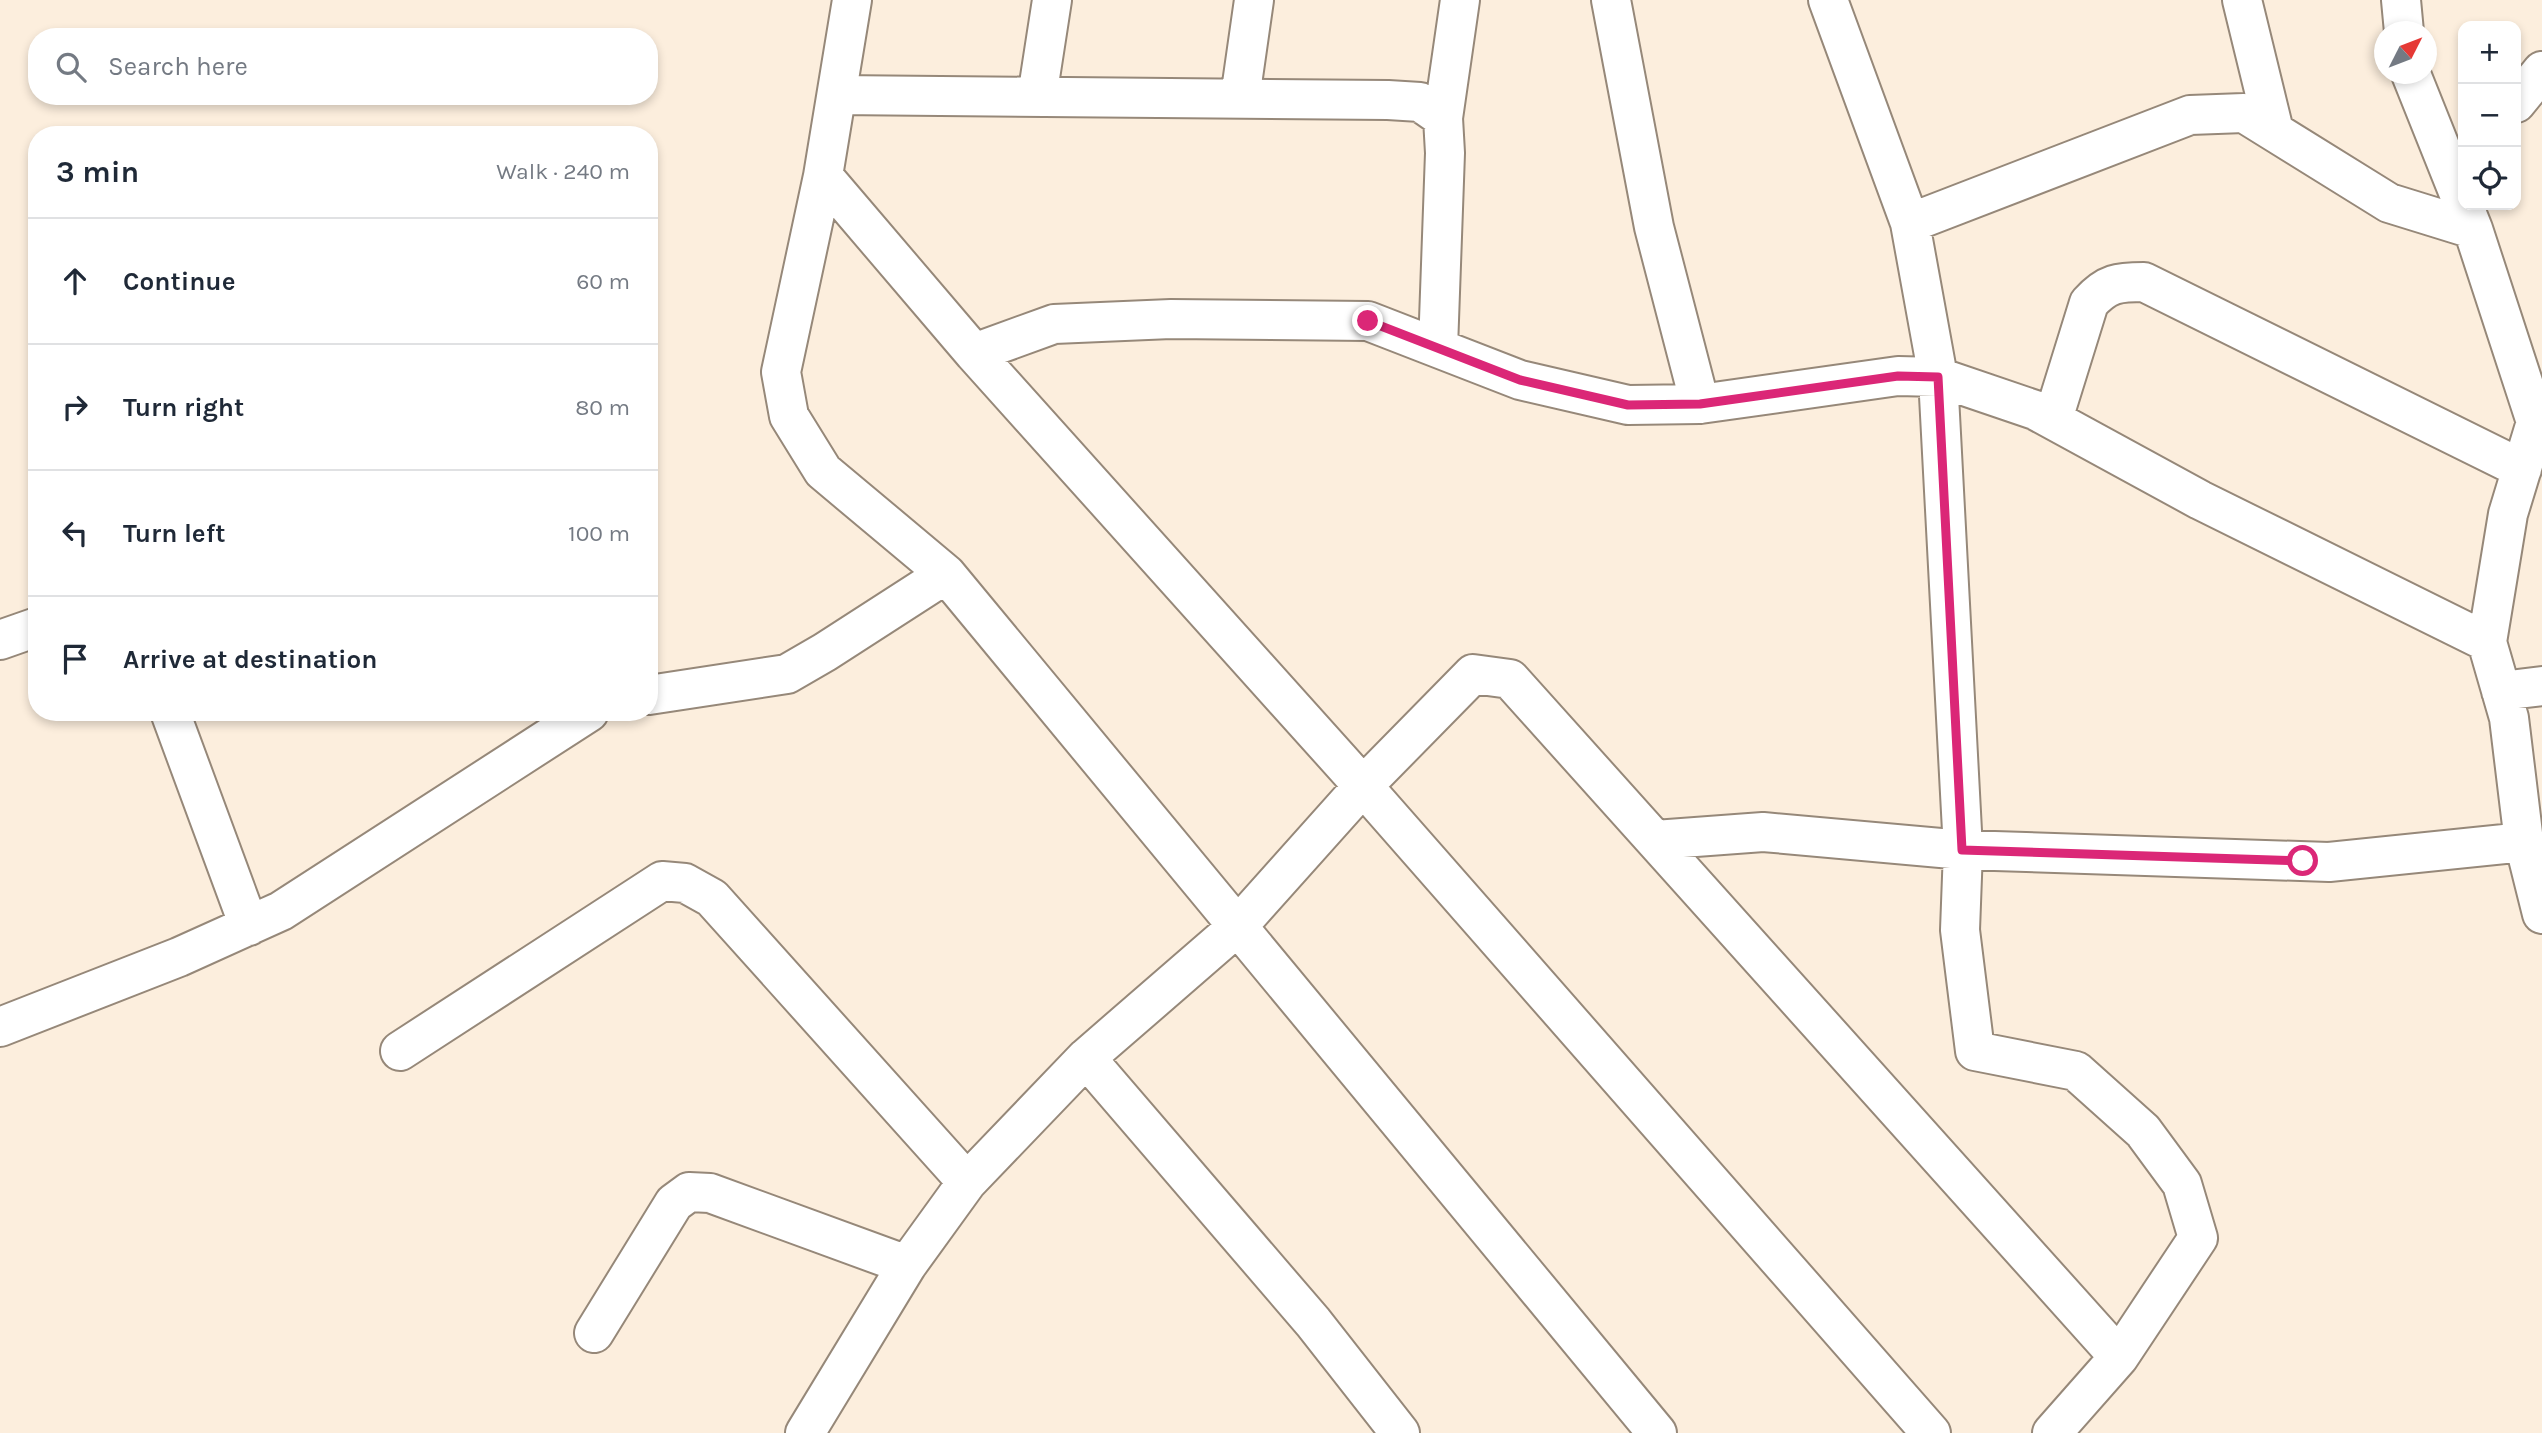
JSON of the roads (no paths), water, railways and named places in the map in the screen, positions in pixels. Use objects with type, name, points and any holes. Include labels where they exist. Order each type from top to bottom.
[{"type":"street","points":[[852,0],[824,176],[781,372],[789,416],[823,471],[946,574],[1657,1433]]},
{"type":"street","points":[[1037,97],[1052,0]]},
{"type":"street","points":[[1240,99],[1254,0]]},
{"type":"street","points":[[1438,348],[1445,153],[1443,118],[1460,0]]},
{"type":"street","points":[[1611,0],[1654,227],[1700,404]]},
{"type":"street","points":[[1828,0],[1910,223],[1938,377],[1962,850],[1960,930],[1975,1051],[2076,1071],[2143,1131],[2182,1184],[2198,1238],[2119,1357],[2052,1433]]},
{"type":"street","points":[[2242,0],[2274,131]]},
{"type":"street","points":[[2401,0],[2403,21]]},
{"type":"street","points":[[2521,97],[2542,71]]},
{"type":"street","points":[[2416,84],[2458,174]]},
{"type":"street","points":[[837,95],[1420,102],[1443,118]]},
{"type":"street","points":[[1910,223],[2190,115],[2244,113],[2389,203],[2473,229]]},
{"type":"street","points":[[824,176],[974,353],[1363,786],[1931,1433]]},
{"type":"street","points":[[2468,210],[2536,422],[2522,469],[2525,512],[2487,642],[2509,718],[2524,842],[2539,893]]},
{"type":"street","points":[[2053,419],[2089,303],[2101,290],[2120,282],[2144,282],[2522,469]]},
{"type":"street","points":[[974,353],[1054,324],[1171,319],[1368,321],[1520,380],[1628,405],[1700,404],[1898,376],[1938,377],[2035,410],[2200,500],[2487,642]]},
{"type":"street","points":[[658,694],[787,674],[946,574]]},
{"type":"street","points":[[0,640],[28,630]]},
{"type":"street","points":[[805,1433],[907,1265],[967,1182],[1086,1058],[1237,927],[1363,786],[1473,674],[1510,679],[2119,1357]]},
{"type":"street","points":[[2501,691],[2542,685]]},
{"type":"street","points":[[173,721],[249,926]]},
{"type":"street","points":[[0,1027],[179,957],[281,911],[575,721]]},
{"type":"street","points":[[1655,840],[1763,832],[1962,850],[2329,862],[2524,842]]},
{"type":"street","points":[[400,1051],[662,881],[685,883],[712,898],[967,1182]]},
{"type":"street","points":[[1086,1058],[1313,1322],[1400,1433]]},
{"type":"street","points":[[594,1333],[674,1203],[689,1192],[709,1193],[907,1265]]}]
